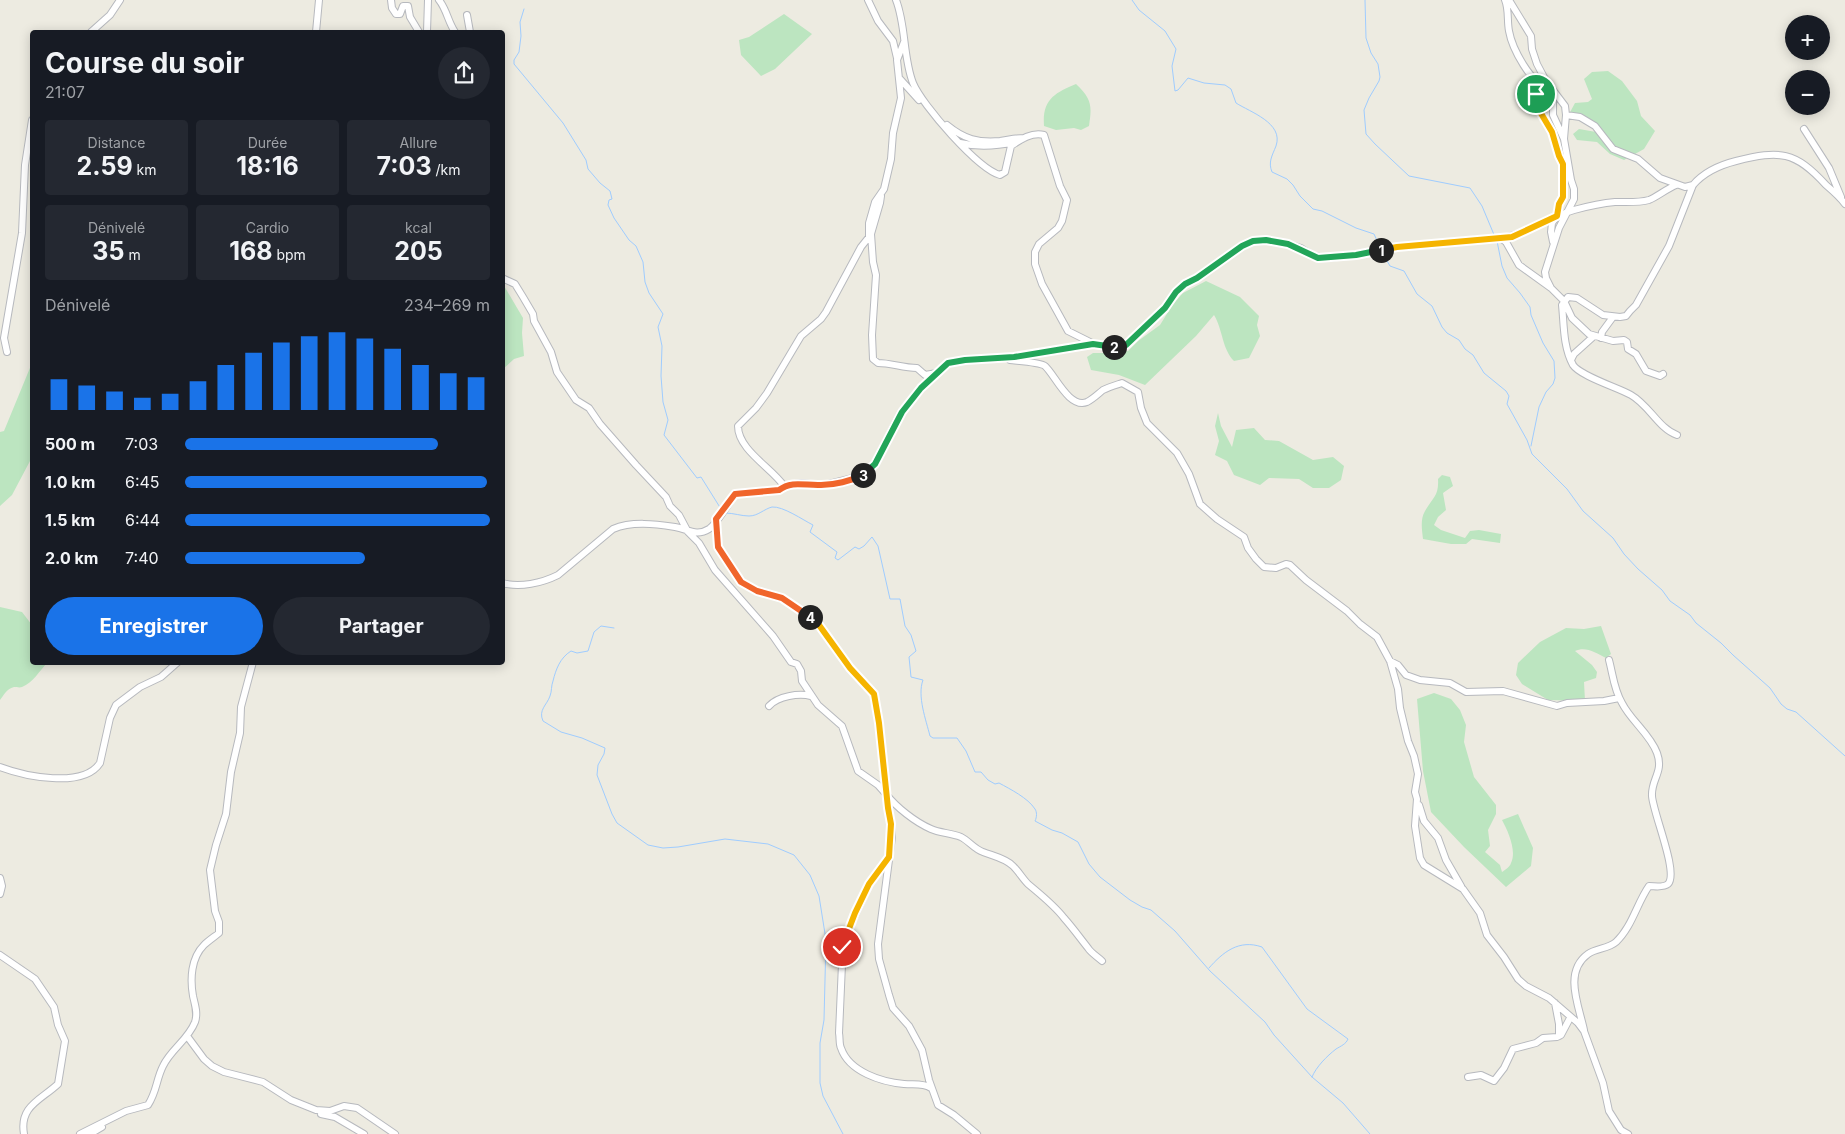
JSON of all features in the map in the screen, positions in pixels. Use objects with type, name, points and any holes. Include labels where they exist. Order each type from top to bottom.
[{"type":"street","points":[[93,30],[110,15],[120,0]]},
{"type":"street","points":[[316,30],[319,0]]},
{"type":"street","points":[[391,0],[392,8],[396,14],[400,14],[403,6],[408,6],[410,17],[418,30]]},
{"type":"street","points":[[427,30],[428,0]]},
{"type":"street","points":[[439,0],[454,30]]},
{"type":"street","points":[[784,486],[780,479],[751,452],[738,433],[738,426],[756,408],[767,393],[801,336],[821,319],[826,312],[861,247],[869,237],[869,223],[873,208],[884,189],[901,98],[900,79],[893,41],[878,21],[868,0]]},
{"type":"street","points":[[896,0],[900,11],[904,41],[914,84],[932,111],[958,142],[980,163],[994,174],[1000,176],[1006,172],[1009,149],[1022,139]]},
{"type":"street","points":[[1505,0],[1509,32],[1522,62],[1532,76],[1544,87],[1547,84]]},
{"type":"street","points":[[1509,0],[1531,36],[1532,49],[1537,64],[1553,100],[1553,115],[1564,139]]},
{"type":"street","points":[[467,15],[470,30]]},
{"type":"street","points":[[897,60],[904,41]]},
{"type":"street","points":[[1532,76],[1538,108],[1552,132],[1563,164]]},
{"type":"street","points":[[900,79],[932,111]]},
{"type":"street","points":[[1547,84],[1551,86],[1565,106],[1564,139],[1574,189],[1574,199],[1566,212],[1545,272],[1551,288]]},
{"type":"street","points":[[1566,115],[1580,117],[1595,126],[1613,148],[1638,159],[1660,178],[1685,187],[1693,185]]},
{"type":"street","points":[[941,122],[959,135],[976,140],[1000,141],[1016,138],[1022,139]]},
{"type":"street","points":[[1804,129],[1828,168],[1844,204]]},
{"type":"street","points":[[7,352],[4,338],[22,233],[25,165],[30,133]]},
{"type":"street","points":[[958,142],[994,146],[1005,145],[1037,133],[1044,135],[1060,186],[1067,200],[1062,221],[1058,228],[1042,240],[1036,252],[1035,264],[1059,318],[1066,325],[1068,331],[1093,344]]},
{"type":"street","points":[[1677,435],[1667,432],[1655,416],[1632,395],[1575,367],[1567,352],[1562,304],[1564,301],[1568,297],[1577,298],[1596,312],[1613,317],[1626,316],[1636,305],[1669,246],[1693,185],[1699,178],[1733,162],[1773,153],[1792,157],[1816,173],[1844,204]]},
{"type":"street","points":[[1554,245],[1551,232],[1552,223],[1557,216],[1559,204],[1563,197],[1563,164],[1566,154]]},
{"type":"street","points":[[505,584],[516,586],[549,579],[558,575],[613,529],[621,526],[647,524],[677,527],[696,534],[710,528],[735,494],[779,490],[784,486],[801,483],[820,485],[845,482],[861,476],[875,464],[902,412],[921,388],[948,363],[1024,356],[1093,344],[1115,347],[1126,345],[1165,308],[1176,292],[1185,284],[1197,278],[1242,246],[1253,241],[1266,240],[1288,244],[1301,248],[1313,256],[1326,258],[1356,255],[1397,247],[1498,239],[1512,237],[1566,212],[1608,203],[1618,202],[1625,204],[1650,200],[1661,191],[1676,184]]},
{"type":"street","points":[[881,194],[871,234],[876,275],[872,335],[873,359],[878,363],[903,368],[917,368],[925,375],[938,373]]},
{"type":"street","points":[[1498,239],[1506,242],[1519,265],[1551,288],[1564,301],[1572,318],[1589,334],[1613,341],[1624,340],[1627,342],[1628,349],[1636,354],[1646,371],[1660,376],[1664,374]]},
{"type":"street","points":[[505,279],[515,284],[523,297],[551,352],[557,372],[576,400],[588,408],[600,424],[666,497],[670,506],[679,515],[688,532],[699,543],[716,570],[773,636],[791,662],[797,664],[802,681],[811,696],[822,709],[842,726],[858,772],[878,785],[909,816],[931,829],[960,836],[975,848],[992,854],[1013,866],[1064,918],[1084,942],[1088,950],[1102,961]]},
{"type":"street","points":[[1571,360],[1574,354],[1598,337],[1613,317]]},
{"type":"street","points":[[995,359],[1044,364],[1056,378],[1063,392],[1074,400],[1087,402],[1105,389],[1122,383],[1138,392],[1141,408],[1147,422],[1177,453],[1189,474],[1200,504],[1217,519],[1244,537],[1252,554],[1264,567],[1276,568],[1286,564],[1290,565],[1377,637],[1390,661],[1398,689],[1400,708],[1418,774],[1415,792],[1424,821],[1438,838],[1446,860],[1480,913],[1488,935],[1518,979],[1526,986],[1549,998],[1578,1023],[1584,1031]]},
{"type":"street","points":[[716,519],[718,547],[741,582],[757,591],[782,598],[807,614],[819,625],[850,668],[874,694],[891,824],[889,857],[878,937],[879,959],[893,1008],[909,1026],[920,1045],[926,1062],[931,1088],[938,1105],[954,1115],[977,1134]]},
{"type":"street","points":[[1609,660],[1616,691],[1632,718],[1658,754],[1660,770],[1652,791],[1652,798],[1668,856],[1671,877],[1668,884],[1664,886],[1649,886],[1616,942],[1587,955],[1575,973],[1574,990],[1584,1031],[1603,1083],[1609,1111],[1621,1130],[1628,1134]]},
{"type":"street","points":[[1390,661],[1398,665],[1406,675],[1420,680],[1450,683],[1466,692],[1503,691],[1557,706],[1620,698]]},
{"type":"street","points":[[0,767],[28,776],[57,778],[78,777],[96,769],[100,763],[110,718],[116,705],[140,687],[161,677],[175,665]]},
{"type":"street","points":[[80,1134],[126,1111],[148,1105],[155,1094],[163,1066],[174,1049],[187,1036],[195,1022],[197,1014],[191,977],[202,946],[219,933],[219,922],[210,870],[226,814],[231,772],[240,733],[241,707],[252,665]]},
{"type":"street","points":[[769,706],[776,700],[788,697],[811,696]]},
{"type":"street","points":[[1417,799],[1415,826],[1420,858],[1424,865],[1463,889]]},
{"type":"street","points":[[889,857],[869,884],[843,941],[839,1033],[841,1048],[852,1064],[871,1076],[902,1084],[926,1084],[931,1088]]},
{"type":"street","points":[[0,878],[2,886],[0,894]]},
{"type":"street","points":[[0,955],[35,979],[54,1007],[58,1025],[65,1041],[58,1084],[28,1109],[23,1123],[24,1134]]},
{"type":"street","points":[[1555,1003],[1559,1036]]},
{"type":"street","points":[[1559,1036],[1570,1018]]},
{"type":"street","points":[[187,1036],[204,1059],[212,1066],[224,1072],[263,1082],[291,1100],[314,1109],[330,1111],[344,1106],[357,1108],[396,1134]]},
{"type":"street","points":[[1468,1077],[1481,1076],[1494,1081],[1504,1068],[1513,1049],[1536,1043],[1544,1038],[1559,1036]]},
{"type":"street","points":[[314,1109],[318,1113],[335,1117],[364,1134]]},
{"type":"street","points":[[90,1134],[102,1127],[110,1119]]},
{"type":"green space","points":[[784,14],[812,34],[775,69],[761,76],[741,55],[739,40],[749,37]]},
{"type":"green space","points":[[1608,71],[1622,81],[1637,101],[1641,116],[1655,131],[1644,149],[1624,160],[1610,154],[1597,142],[1577,140],[1573,134],[1579,129],[1596,132],[1583,120],[1568,116],[1575,103],[1588,102],[1592,99],[1584,79],[1592,72]]},
{"type":"green space","points":[[1076,84],[1090,103],[1089,126],[1081,130],[1074,128],[1056,130],[1044,126],[1045,109],[1051,98]]},
{"type":"green space","points":[[1206,281],[1240,297],[1259,316],[1257,325],[1260,336],[1249,358],[1234,361],[1227,351],[1214,315],[1196,336],[1145,385],[1119,375],[1091,370],[1087,357],[1093,353],[1128,351],[1160,325],[1173,304],[1183,293]]},
{"type":"green space","points":[[505,287],[523,318],[524,356],[514,359],[505,367]]},
{"type":"green space","points":[[30,368],[30,461],[12,495],[0,506],[0,432],[4,431]]},
{"type":"green space","points":[[1218,413],[1221,426],[1232,447],[1236,430],[1254,428],[1265,440],[1279,441],[1313,460],[1333,457],[1344,466],[1341,480],[1329,488],[1313,488],[1299,479],[1269,478],[1260,485],[1234,475],[1227,461],[1215,455],[1219,441],[1215,426]]},
{"type":"green space","points":[[1442,475],[1450,477],[1453,486],[1443,493],[1446,510],[1438,517],[1434,525],[1441,530],[1465,538],[1470,531],[1479,530],[1501,534],[1500,543],[1472,539],[1466,544],[1451,544],[1423,539],[1422,517],[1435,496],[1438,479]]},
{"type":"green space","points":[[0,607],[22,612],[30,622],[30,665],[45,665],[30,683],[9,689],[0,700]]},
{"type":"green space","points":[[1601,626],[1611,654],[1606,658],[1595,652],[1583,649],[1575,651],[1592,665],[1597,672],[1596,678],[1584,682],[1585,701],[1548,700],[1522,684],[1516,675],[1518,663],[1540,642],[1566,628],[1584,629]]},
{"type":"green space","points":[[1434,693],[1451,699],[1460,710],[1466,725],[1464,742],[1474,777],[1496,805],[1496,814],[1488,830],[1490,846],[1485,852],[1500,865],[1502,872],[1509,867],[1513,853],[1509,835],[1502,820],[1518,814],[1533,848],[1531,866],[1506,887],[1431,812],[1423,771],[1417,699]]},
{"type":"waterway","points":[[1132,0],[1139,10],[1165,31],[1176,49],[1172,66],[1175,91],[1188,78],[1204,83],[1225,85],[1231,89],[1236,103],[1264,119],[1275,131],[1277,138],[1276,146],[1270,162],[1272,172],[1287,179],[1313,209],[1322,211],[1356,228],[1374,234],[1380,247]]},
{"type":"waterway","points":[[1365,0],[1366,38],[1371,53],[1378,64],[1380,77],[1364,110],[1366,134],[1409,176],[1470,188],[1482,206],[1495,237]]},
{"type":"waterway","points":[[524,9],[520,22],[519,52],[514,60],[514,64],[563,123],[586,160],[588,169],[610,191],[612,199],[609,200],[608,205],[614,218],[629,240],[636,246],[643,262],[645,282],[649,293],[663,314],[658,327],[662,346],[661,376],[663,402],[668,420],[664,435],[697,478],[701,477],[721,509]]},
{"type":"waterway","points":[[1497,241],[1502,266],[1507,278],[1530,307],[1531,315],[1543,343],[1554,361],[1555,378],[1539,407],[1531,446]]},
{"type":"waterway","points":[[1382,252],[1390,266],[1404,271],[1417,294],[1432,306],[1447,333],[1459,340],[1465,349],[1473,355],[1484,373],[1506,391],[1509,396],[1507,404],[1527,440],[1532,454],[1567,489],[1583,511],[1613,538],[1624,554],[1662,590],[1670,601],[1690,615],[1696,623],[1770,688],[1781,704],[1787,709],[1796,712],[1845,756]]},
{"type":"waterway","points":[[725,513],[752,516],[772,507],[787,511],[813,525],[810,532],[837,552],[835,558],[838,560],[855,547],[859,549],[864,546],[872,537],[878,546],[890,599],[900,599],[905,626],[911,635],[916,651],[909,657],[911,677],[923,680],[921,693],[924,715],[930,736],[933,738],[957,738],[966,751],[975,772],[981,772],[988,780],[995,784],[999,783],[1028,801],[1036,810],[1035,821],[1078,842],[1089,864],[1100,877],[1130,900],[1151,910],[1175,931],[1210,971],[1265,1022],[1274,1035],[1312,1077],[1343,1103],[1370,1134]]},
{"type":"waterway","points":[[614,628],[601,626],[594,632],[588,651],[577,653],[571,651],[561,660],[552,683],[550,696],[542,711],[543,721],[561,732],[582,738],[605,748],[598,765],[597,775],[612,814],[617,823],[648,845],[663,848],[678,847],[725,839],[768,844],[794,855],[810,875],[819,896],[826,940],[824,1020],[820,1043],[820,1083],[823,1096],[843,1134]]},
{"type":"waterway","points":[[1209,968],[1226,952],[1239,946],[1254,945],[1262,947],[1307,1009],[1348,1039],[1345,1044],[1326,1058],[1316,1069],[1312,1077]]},
{"type":"route","points":[[842,947],[869,884],[889,857],[892,837],[874,694],[850,668],[819,625],[807,614],[782,598],[757,591],[741,582],[718,547],[716,536],[716,519],[735,494],[779,490],[784,486],[801,483],[820,485],[845,482],[861,476],[875,464],[893,426],[902,412],[921,388],[948,363],[1014,357],[1093,344],[1115,347],[1126,345],[1165,308],[1176,292],[1185,284],[1197,278],[1233,251],[1253,241],[1277,241],[1301,248],[1318,258],[1326,258],[1356,255],[1397,247],[1512,237],[1557,216],[1559,204],[1563,197],[1563,164],[1552,132],[1538,108],[1536,94]]}]
